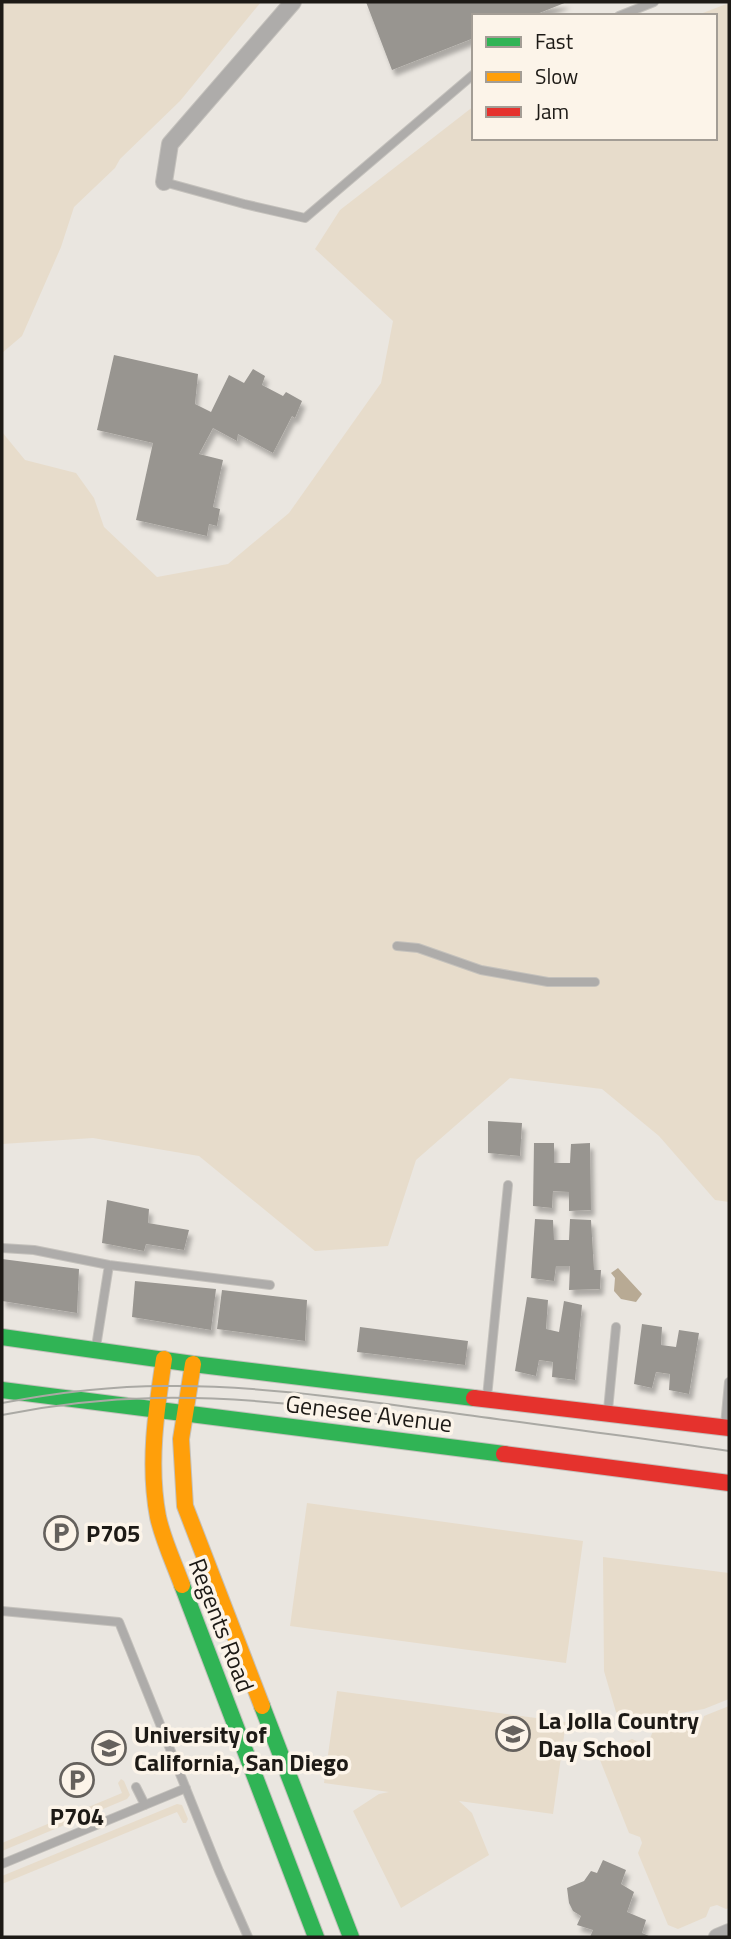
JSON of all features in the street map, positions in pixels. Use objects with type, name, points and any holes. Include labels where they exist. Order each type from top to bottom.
[{"type":"main road","name":"Genesee Avenue","points":[[2,1337],[193,1364],[727,1428]]},
{"type":"main road","name":"Regents Road","points":[[164,1359],[156,1410],[154,1477],[159,1517],[169,1551],[316,1937]]},
{"type":"main road","name":"Regents Road","points":[[193,1364],[181,1439],[185,1506],[351,1937]]},
{"type":"main road","name":"Genesee Avenue","points":[[2,1390],[729,1483]]},
{"type":"street","points":[[164,182],[170,144],[293,2]]},
{"type":"street","points":[[717,1937],[729,1932]]},
{"type":"lane","points":[[624,14],[654,2]]},
{"type":"lane","points":[[164,182],[305,218],[472,76]]},
{"type":"lane","points":[[397,946],[418,947],[481,970],[548,982],[595,982]]},
{"type":"lane","points":[[487,1400],[508,1185]]},
{"type":"lane","points":[[2,1248],[34,1250],[109,1265],[271,1284]]},
{"type":"lane","points":[[95,1350],[109,1265]]},
{"type":"lane","points":[[608,1413],[616,1327]]},
{"type":"lane","points":[[727,1428],[729,1382]]},
{"type":"lane","points":[[2,1611],[120,1622],[248,1937]]},
{"type":"lane","points":[[136,1787],[145,1805]]},
{"type":"lane","points":[[2,1864],[186,1788]]},
{"type":"shaded area","points":[[2,2],[261,2],[180,101],[74,207],[61,247],[22,336],[2,353]]},
{"type":"shaded area","points":[[729,3],[729,1202],[715,1200],[659,1136],[602,1089],[510,1078],[416,1160],[388,1246],[315,1251],[199,1156],[93,1138],[2,1144],[2,432],[25,460],[76,473],[94,498],[104,527],[157,577],[228,564],[289,513],[381,383],[393,321],[315,249],[340,210],[472,108],[472,140],[717,140],[717,14],[700,14]]},
{"type":"shaded area","points":[[618,1268],[642,1294],[636,1302],[621,1299],[614,1291],[615,1278],[611,1273]]},
{"type":"shaded area","points":[[307,1503],[583,1541],[566,1663],[290,1626]]},
{"type":"shaded area","points":[[603,1557],[729,1573],[729,1699],[704,1709],[628,1722],[616,1712],[604,1671]]},
{"type":"shaded area","points":[[337,1691],[566,1722],[553,1814],[459,1801],[472,1813],[489,1855],[401,1908],[353,1811],[379,1794],[389,1792],[324,1783]]},
{"type":"shaded area","points":[[729,1706],[729,1908],[717,1905],[710,1907],[706,1917],[678,1929],[668,1925],[638,1853],[642,1843],[640,1837],[629,1833],[600,1760],[604,1751],[632,1739],[643,1744],[649,1741],[653,1731],[681,1719],[692,1723],[694,1729],[700,1727],[704,1716]]},
{"type":"shaded area","points":[[121,1779],[130,1795],[127,1799],[2,1851],[2,1843],[122,1793],[118,1783]]},
{"type":"shaded area","points":[[177,1804],[182,1805],[188,1819],[186,1823],[183,1823],[177,1812],[2,1884],[2,1876]]},
{"type":"building","points":[[366,2],[567,2],[537,14],[472,14],[472,39],[392,70]]},
{"type":"building","points":[[114,355],[198,374],[195,404],[211,412],[229,375],[244,383],[253,369],[265,376],[262,385],[283,396],[286,392],[302,401],[295,418],[292,416],[273,453],[238,434],[237,441],[213,428],[199,454],[223,460],[213,507],[220,509],[217,526],[209,524],[207,536],[136,520],[153,443],[97,430]]},
{"type":"building","points":[[488,1121],[522,1123],[520,1156],[488,1153]]},
{"type":"building","points":[[534,1143],[554,1143],[554,1163],[570,1163],[571,1144],[590,1143],[591,1210],[569,1211],[569,1192],[553,1191],[552,1208],[533,1206]]},
{"type":"building","points":[[107,1200],[149,1209],[148,1223],[189,1230],[184,1250],[146,1244],[144,1251],[102,1243]]},
{"type":"building","points":[[535,1219],[553,1220],[554,1240],[569,1240],[570,1219],[591,1220],[594,1270],[601,1270],[600,1289],[569,1290],[570,1266],[556,1266],[554,1281],[531,1278]]},
{"type":"building","points":[[2,1259],[79,1269],[77,1313],[2,1301]]},
{"type":"building","points":[[135,1281],[216,1289],[211,1330],[132,1317]]},
{"type":"building","points":[[222,1290],[307,1300],[305,1341],[217,1329]]},
{"type":"building","points":[[527,1297],[548,1300],[546,1329],[559,1332],[564,1301],[582,1305],[575,1380],[552,1377],[553,1362],[539,1360],[536,1376],[515,1371]]},
{"type":"building","points":[[642,1324],[662,1327],[661,1345],[676,1347],[679,1330],[699,1333],[689,1394],[669,1390],[670,1374],[656,1372],[652,1388],[634,1384]]},
{"type":"building","points":[[360,1327],[468,1341],[465,1365],[357,1352]]},
{"type":"building","points":[[603,1860],[626,1870],[621,1884],[634,1892],[627,1912],[646,1920],[642,1933],[651,1937],[590,1937],[593,1930],[577,1925],[581,1916],[573,1911],[569,1903],[567,1888],[584,1881],[591,1871],[597,1873]]},
{"type":"tram line","points":[[2,1403],[110,1388],[243,1388],[345,1398],[729,1451]]},
{"type":"tram line","points":[[2,1415],[97,1401],[191,1398],[298,1405],[440,1422]]},
{"type":"traffic: fast","points":[[2,1337],[193,1364],[474,1398]]},
{"type":"traffic: fast","points":[[2,1390],[504,1454]]},
{"type":"traffic: fast","points":[[182,1585],[316,1937]]},
{"type":"traffic: fast","points":[[262,1706],[351,1937]]},
{"type":"traffic: slow","points":[[164,1359],[154,1438],[155,1497],[163,1534],[182,1585]]},
{"type":"traffic: slow","points":[[193,1364],[181,1439],[185,1506],[262,1706]]},
{"type":"traffic: jam","points":[[474,1398],[729,1428]]},
{"type":"traffic: jam","points":[[504,1454],[729,1483]]},
{"type":"place","name":"P705","points":[[61,1533]]},
{"type":"place","name":"La Jolla Country Day School","points":[[513,1734]]},
{"type":"place","name":"University of California, San Diego","points":[[109,1748]]},
{"type":"place","name":"P704","points":[[77,1780]]}]
